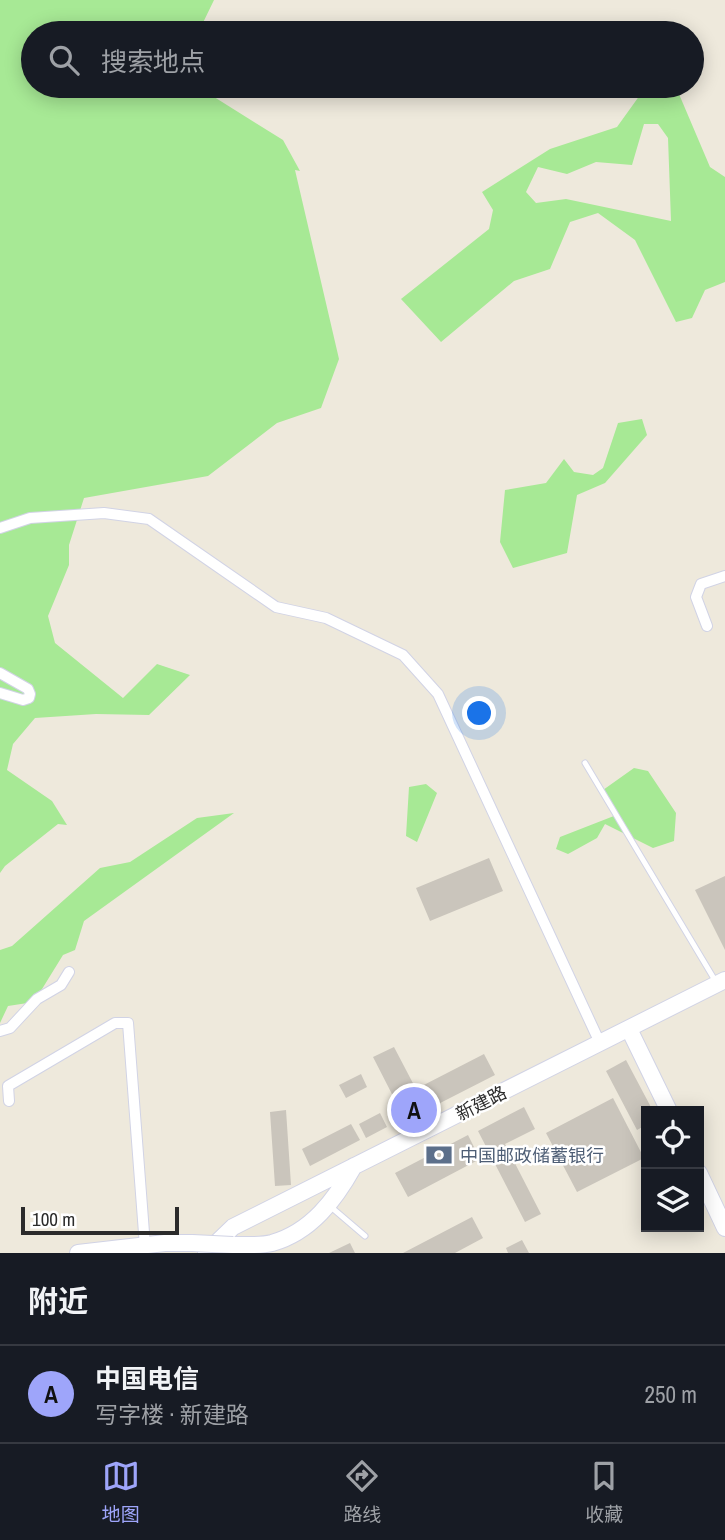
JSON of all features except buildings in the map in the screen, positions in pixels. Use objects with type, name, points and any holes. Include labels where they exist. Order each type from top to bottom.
[{"type":"main road","name":"新建路","points":[[206,1253],[233,1227],[721,982]]},
{"type":"main road","points":[[629,1028],[667,1106]]},
{"type":"main road","points":[[78,1253],[192,1243],[270,1244],[290,1237],[313,1221],[336,1198],[354,1167]]},
{"type":"main road","points":[[704,1184],[725,1228]]},
{"type":"street","points":[[0,528],[30,518],[104,513],[149,519],[276,607],[326,618],[403,655],[438,694],[600,1043]]},
{"type":"street","points":[[707,626],[696,597],[701,584],[725,576]]},
{"type":"street","points":[[0,673],[28,689],[30,694],[23,700],[0,693]]},
{"type":"street","points":[[0,1031],[10,1028],[37,999],[61,985],[69,972]]},
{"type":"street","points":[[9,1101],[8,1086],[115,1023],[128,1023],[145,1246]]},
{"type":"lane","points":[[585,762],[721,982]]},
{"type":"lane","points":[[329,1205],[365,1236]]},
{"type":"green space","points":[[0,0],[214,0],[204,21],[21,21],[21,98],[216,98],[283,140],[300,171],[295,170],[339,359],[321,408],[277,423],[208,476],[84,498],[69,545],[69,565],[48,616],[55,643],[123,698],[157,664],[190,675],[149,715],[96,714],[35,718],[13,744],[7,770],[52,801],[67,825],[58,824],[5,866],[0,873]]},
{"type":"green space","points":[[638,98],[681,98],[710,167],[725,177],[725,282],[705,290],[692,318],[676,322],[635,240],[598,213],[570,222],[550,269],[514,281],[441,342],[401,299],[489,229],[493,210],[482,192],[550,149],[617,127]],"holes":[[[644,124],[658,124],[668,138],[671,221],[566,199],[536,203],[526,192],[538,167],[567,174],[596,162],[632,165]]]},
{"type":"green space","points":[[642,419],[647,435],[605,483],[577,495],[567,553],[513,568],[500,542],[505,490],[546,483],[564,459],[574,472],[593,475],[603,468],[618,423]]},
{"type":"green space","points":[[634,768],[648,771],[676,813],[674,841],[653,848],[605,824],[597,838],[568,854],[556,849],[560,837],[619,814],[603,790]]},
{"type":"green space","points":[[426,784],[437,793],[417,842],[406,836],[409,787]]},
{"type":"green space","points":[[234,813],[84,921],[75,950],[63,955],[34,1002],[8,1006],[0,1023],[0,950],[12,946],[100,868],[130,862],[197,818]]},
{"type":"place","name":"中国电信","points":[[414,1110]]},
{"type":"place","name":"中国邮政储蓄银行","points":[[439,1155]]}]
